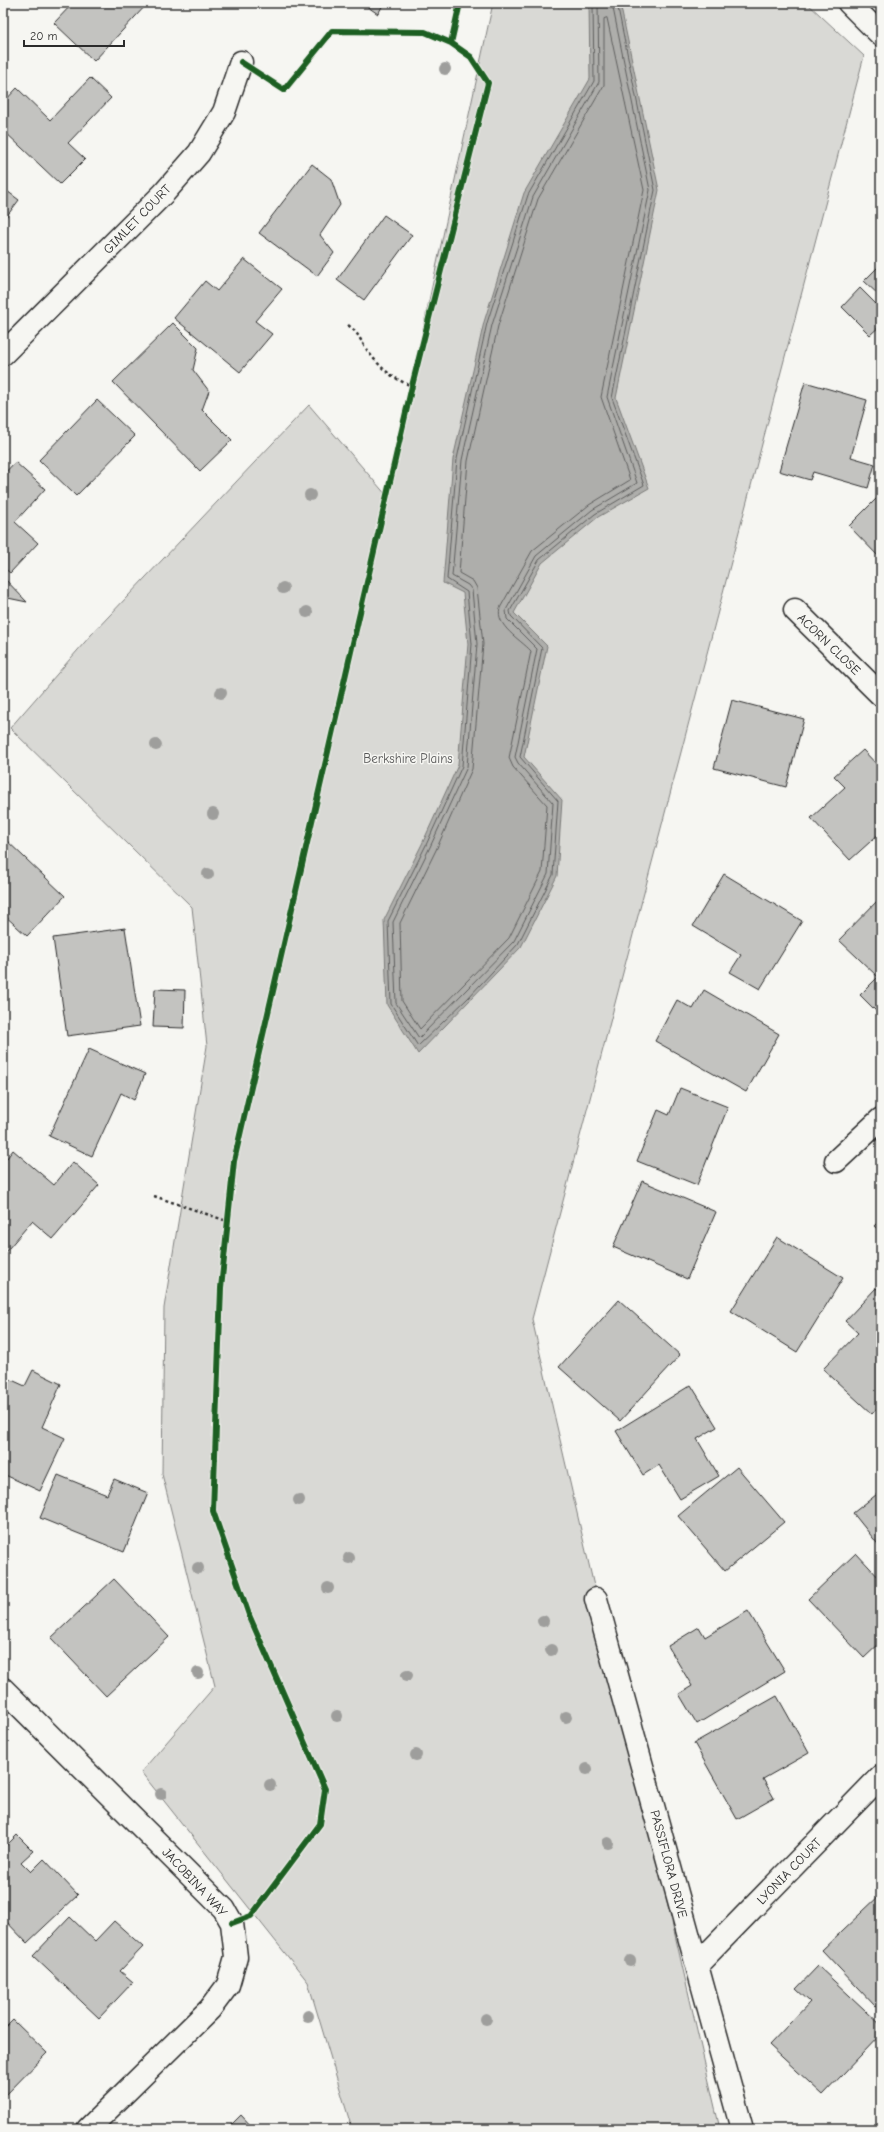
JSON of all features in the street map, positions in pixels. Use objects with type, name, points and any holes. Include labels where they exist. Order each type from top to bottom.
[{"type":"street","points":[[849,3],[881,35]]},
{"type":"street","name":"GIMLET COURT","points":[[3,354],[164,193],[198,153],[224,112],[241,62]]},
{"type":"street","name":"ACORN CLOSE","points":[[795,610],[881,695]]},
{"type":"street","points":[[836,1161],[881,1119]]},
{"type":"street","name":"PASSIFLORA DRIVE","points":[[596,1598],[742,2129]]},
{"type":"street","name":"JACOBINA WAY","points":[[3,1689],[224,1909],[232,1923],[236,1957],[228,1985],[210,2009],[88,2129]]},
{"type":"street","name":"LYONIA COURT","points":[[697,1965],[881,1776]]},
{"type":"path","points":[[348,325],[359,334],[363,344],[379,366],[395,380],[412,386]]},
{"type":"path","points":[[410,397],[414,378]]},
{"type":"path","points":[[154,1196],[227,1221]]},
{"type":"path","points":[[227,1229],[228,1214]]},
{"type":"green space","name":"Berkshire Plains","points":[[493,3],[807,3],[864,56],[532,1319],[720,2129],[352,2129],[308,1982],[141,1772],[215,1686],[162,1474],[164,1308],[207,1046],[192,907],[10,728],[91,635],[309,405],[387,496]]},
{"type":"water","points":[[589,3],[620,3],[659,190],[616,398],[649,488],[598,517],[542,563],[514,613],[547,646],[524,757],[562,800],[557,876],[521,947],[418,1054],[387,1005],[384,920],[422,844],[458,765],[468,644],[463,593],[443,583],[453,459],[484,322],[524,193],[590,79]]},
{"type":"building","points":[[73,3],[148,3],[94,61],[54,23]]},
{"type":"building","points":[[362,3],[384,3],[378,14]]},
{"type":"building","points":[[90,78],[111,98],[68,143],[85,159],[60,184],[3,130],[3,103],[17,88],[50,120]]},
{"type":"building","points":[[312,164],[331,179],[340,205],[320,235],[334,253],[317,276],[259,233]]},
{"type":"building","points":[[3,188],[19,200],[3,221]]},
{"type":"building","points":[[384,215],[412,235],[364,300],[337,280]]},
{"type":"building","points":[[244,259],[282,289],[255,321],[272,334],[240,372],[174,318],[205,281],[217,291]]},
{"type":"building","points":[[881,264],[881,297],[864,281]]},
{"type":"building","points":[[860,288],[881,309],[881,325],[870,335],[842,307]]},
{"type":"building","points":[[173,323],[198,348],[193,370],[209,391],[202,410],[232,440],[200,471],[113,382]]},
{"type":"building","points":[[805,382],[867,400],[851,457],[875,464],[868,488],[813,472],[810,480],[779,471]]},
{"type":"building","points":[[97,400],[135,436],[76,496],[39,460]]},
{"type":"building","points":[[15,462],[45,489],[15,522],[38,543],[10,573],[3,567],[3,475]]},
{"type":"building","points":[[881,494],[881,559],[849,526]]},
{"type":"building","points":[[3,577],[27,602],[3,597]]},
{"type":"building","points":[[732,700],[804,719],[786,787],[714,768]]},
{"type":"building","points":[[863,750],[881,769],[881,832],[850,860],[811,818],[845,787],[834,776]]},
{"type":"building","points":[[5,839],[65,896],[27,936],[3,914],[3,841]]},
{"type":"building","points":[[724,874],[802,921],[760,989],[730,972],[741,955],[693,926]]},
{"type":"building","points":[[881,897],[881,1016],[860,995],[878,977],[839,940]]},
{"type":"building","points":[[125,928],[140,1026],[67,1036],[53,938]]},
{"type":"building","points":[[155,989],[185,990],[184,1028],[153,1027]]},
{"type":"building","points":[[704,990],[779,1034],[746,1092],[655,1041],[677,1000],[693,1009]]},
{"type":"building","points":[[89,1049],[145,1074],[134,1100],[121,1093],[92,1156],[49,1136]]},
{"type":"building","points":[[680,1088],[728,1107],[697,1185],[637,1161],[658,1110],[669,1115]]},
{"type":"building","points":[[13,1150],[54,1185],[73,1162],[99,1185],[53,1239],[32,1221],[3,1255],[3,1155],[7,1158]]},
{"type":"building","points":[[642,1181],[716,1212],[687,1279],[613,1247]]},
{"type":"building","points":[[881,1219],[881,1232],[874,1226]]},
{"type":"building","points":[[777,1237],[843,1278],[797,1352],[731,1311]]},
{"type":"building","points":[[876,1288],[881,1293],[881,1404],[872,1414],[823,1369],[858,1333],[845,1321]]},
{"type":"building","points":[[619,1300],[680,1355],[620,1421],[559,1367]]},
{"type":"building","points":[[33,1370],[61,1384],[42,1427],[65,1438],[40,1491],[3,1474],[3,1376],[25,1386]]},
{"type":"building","points":[[691,1385],[717,1427],[697,1439],[719,1476],[680,1499],[659,1465],[643,1475],[616,1431]]},
{"type":"building","points":[[737,1467],[784,1522],[725,1571],[678,1516]]},
{"type":"building","points":[[58,1475],[107,1495],[114,1479],[148,1493],[124,1552],[40,1518]]},
{"type":"building","points":[[881,1491],[881,1548],[853,1513]]},
{"type":"building","points":[[856,1553],[881,1580],[881,1642],[864,1658],[808,1599]]},
{"type":"building","points":[[114,1579],[169,1637],[106,1696],[51,1638]]},
{"type":"building","points":[[748,1611],[785,1671],[697,1724],[679,1694],[692,1686],[668,1646],[699,1627],[705,1637]]},
{"type":"building","points":[[777,1696],[809,1753],[763,1779],[774,1798],[737,1819],[694,1743]]},
{"type":"building","points":[[17,1835],[33,1851],[21,1862],[31,1872],[44,1859],[78,1895],[27,1943],[3,1918],[3,1849]]},
{"type":"building","points":[[881,1894],[881,2001],[875,2006],[822,1950]]},
{"type":"building","points":[[70,1917],[95,1941],[114,1921],[143,1947],[120,1971],[133,1982],[99,2018],[33,1956]]},
{"type":"building","points":[[818,1966],[881,2025],[881,2034],[823,2095],[769,2045],[810,2002],[796,1989]]},
{"type":"building","points":[[13,2020],[47,2053],[3,2098],[3,2030]]},
{"type":"building","points":[[241,2115],[254,2129],[227,2129]]},
{"type":"cycle path","points":[[232,1923],[251,1916],[320,1824],[325,1789],[249,1615],[213,1511],[221,1288],[234,1161],[412,386],[488,83],[471,57],[451,43],[460,3]]},
{"type":"cycle path","points":[[241,62],[284,90],[332,31],[425,32],[451,43]]}]
